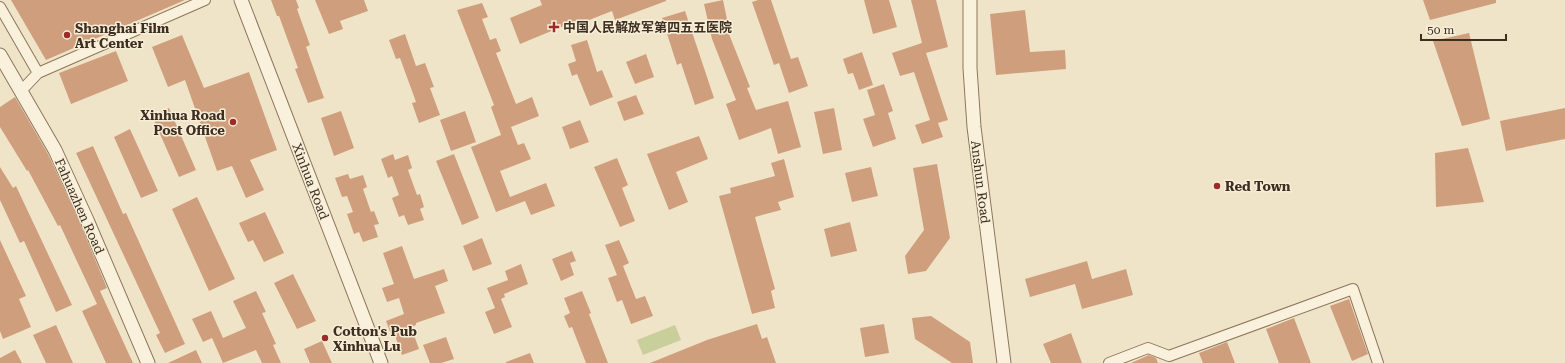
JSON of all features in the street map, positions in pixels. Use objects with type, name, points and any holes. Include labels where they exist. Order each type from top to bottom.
[{"type":"street","points":[[21,91],[38,73],[205,0]]},
{"type":"street","name":"Xinhua Road","points":[[241,0],[380,363]]},
{"type":"street","name":"Anshun Road","points":[[970,0],[970,68],[974,134],[1004,363]]},
{"type":"street","points":[[0,7],[38,73]]},
{"type":"street","name":"Fahuazhen Road","points":[[0,55],[55,150],[87,220],[148,363]]},
{"type":"street","points":[[1109,363],[1148,348],[1169,356],[1353,289],[1378,363]]},
{"type":"green space","points":[[675,325],[681,340],[643,355],[637,340]]},
{"type":"building","name":"Shanghai Film Art Center","points":[[11,0],[185,0],[46,60]]},
{"type":"building","points":[[271,0],[296,0],[299,8],[297,9],[310,45],[306,47],[324,98],[308,103],[295,69],[298,68],[279,16],[277,16]]},
{"type":"building","points":[[315,0],[364,0],[368,11],[340,21],[343,29],[329,34]]},
{"type":"building","points":[[540,0],[666,1],[615,20],[612,11],[579,24],[578,20],[520,44],[510,18],[542,5]]},
{"type":"building","points":[[723,0],[729,29],[727,29],[750,87],[747,88],[756,110],[788,101],[801,147],[778,154],[771,128],[739,140],[726,104],[736,100],[712,39],[704,4]]},
{"type":"building","points":[[758,0],[771,0],[791,59],[798,57],[808,86],[789,93],[779,63],[774,65],[752,2]]},
{"type":"building","points":[[864,0],[889,0],[897,27],[873,34]]},
{"type":"building","points":[[911,0],[936,0],[948,47],[926,53],[948,120],[938,123],[943,137],[922,144],[915,125],[930,120],[914,72],[900,76],[892,53],[922,43]]},
{"type":"building","points":[[1423,0],[1496,0],[1496,3],[1430,20]]},
{"type":"building","points":[[482,3],[488,17],[482,19],[490,40],[496,38],[501,51],[496,53],[516,104],[532,97],[539,116],[511,127],[518,145],[524,143],[531,159],[500,171],[510,197],[546,183],[555,206],[531,215],[525,201],[496,212],[471,147],[501,135],[491,107],[494,105],[457,10]]},
{"type":"building","points":[[1025,10],[1030,52],[1065,50],[1066,69],[996,75],[990,14]]},
{"type":"building","points":[[685,11],[714,98],[695,105],[681,63],[677,65],[662,18]]},
{"type":"building","points":[[1469,33],[1490,119],[1462,126],[1433,41]]},
{"type":"building","points":[[405,34],[416,66],[425,63],[434,87],[430,88],[440,115],[419,123],[412,103],[416,102],[400,58],[396,59],[389,40]]},
{"type":"building","name":"Xinhua Road Post Office","points":[[182,35],[204,88],[249,72],[277,150],[250,160],[264,190],[246,198],[232,166],[217,171],[185,80],[168,87],[152,47]]},
{"type":"building","points":[[587,40],[597,72],[602,70],[613,97],[590,106],[577,74],[572,76],[568,64],[576,61],[571,45]]},
{"type":"building","points":[[116,51],[128,81],[71,104],[59,73]]},
{"type":"building","points":[[862,52],[873,85],[859,90],[853,73],[848,74],[843,59]]},
{"type":"building","points":[[646,54],[654,77],[635,84],[626,62]]},
{"type":"building","points":[[884,84],[893,111],[888,113],[896,139],[873,147],[863,119],[875,115],[867,90]]},
{"type":"building","points":[[636,95],[644,114],[624,121],[617,102]]},
{"type":"building","points":[[15,97],[48,154],[77,216],[107,288],[100,291],[133,363],[106,363],[82,311],[97,304],[60,225],[58,226],[28,170],[27,171],[0,127],[0,107]]},
{"type":"building","points":[[169,108],[196,170],[179,177],[152,116]]},
{"type":"building","points":[[834,108],[842,150],[823,154],[814,112]]},
{"type":"building","points":[[1565,108],[1565,139],[1506,151],[1500,121]]},
{"type":"building","points":[[341,111],[354,148],[334,156],[321,118]]},
{"type":"building","points":[[465,111],[476,142],[451,151],[440,120]]},
{"type":"building","points":[[580,120],[589,142],[570,149],[562,127]]},
{"type":"building","points":[[130,129],[158,191],[141,198],[114,137]]},
{"type":"building","points":[[699,136],[708,159],[676,172],[688,202],[669,210],[647,154]]},
{"type":"building","points":[[93,146],[123,214],[126,213],[185,344],[165,353],[156,335],[160,333],[76,153]]},
{"type":"building","points":[[1468,148],[1484,202],[1436,207],[1435,153]]},
{"type":"building","points":[[393,154],[395,160],[408,155],[412,168],[408,170],[417,195],[420,194],[424,207],[420,209],[424,220],[408,225],[404,215],[399,217],[392,198],[399,195],[392,176],[388,178],[381,159]]},
{"type":"building","points":[[454,154],[479,218],[462,225],[436,161]]},
{"type":"building","points":[[617,158],[628,185],[622,188],[635,221],[620,227],[594,167]]},
{"type":"building","points":[[784,159],[794,197],[778,202],[781,210],[755,217],[775,289],[771,291],[775,308],[752,314],[719,196],[731,193],[730,188],[775,176],[771,163]]},
{"type":"building","points":[[937,164],[950,238],[926,271],[908,274],[905,256],[924,230],[913,168]]},
{"type":"building","points":[[0,167],[13,188],[16,186],[72,305],[56,312],[24,241],[20,243],[0,200]]},
{"type":"building","points":[[871,167],[878,196],[852,202],[845,173]]},
{"type":"building","points":[[348,174],[350,179],[363,175],[367,187],[363,189],[371,212],[374,211],[379,224],[374,225],[378,237],[363,242],[359,232],[354,234],[347,214],[353,212],[347,196],[342,197],[335,178]]},
{"type":"building","points":[[197,197],[235,279],[209,291],[172,209]]},
{"type":"building","points":[[265,212],[284,253],[264,262],[253,240],[248,242],[239,223]]},
{"type":"building","points":[[850,222],[857,251],[831,257],[824,229]]},
{"type":"building","points":[[482,238],[492,264],[473,271],[463,246]]},
{"type":"building","points":[[0,240],[26,296],[19,299],[31,327],[3,339],[0,331]]},
{"type":"building","points":[[619,240],[629,263],[623,266],[636,299],[645,296],[653,316],[631,324],[622,300],[617,302],[608,278],[617,275],[605,245]]},
{"type":"building","points":[[402,246],[414,279],[444,269],[448,281],[435,286],[445,313],[416,323],[416,325],[411,327],[419,349],[402,355],[394,333],[391,334],[386,321],[404,314],[399,298],[387,302],[382,288],[394,284],[383,253]]},
{"type":"building","points":[[572,251],[576,261],[570,263],[574,275],[561,281],[552,259]]},
{"type":"building","points":[[1087,261],[1092,279],[1126,269],[1133,295],[1082,309],[1075,284],[1030,297],[1025,279]]},
{"type":"building","points":[[521,264],[528,284],[504,294],[505,297],[501,299],[512,327],[494,334],[485,312],[495,308],[487,288],[508,280],[505,271]]},
{"type":"building","points":[[293,274],[316,321],[297,329],[274,283]]},
{"type":"building","points":[[256,291],[266,312],[262,313],[276,344],[273,345],[281,363],[262,363],[256,350],[223,363],[212,338],[203,342],[192,319],[211,311],[223,338],[246,328],[233,301]]},
{"type":"building","points":[[582,291],[591,313],[589,314],[608,363],[586,363],[572,327],[569,328],[564,316],[570,313],[564,298]]},
{"type":"building","points":[[1349,299],[1368,354],[1352,361],[1330,306]]},
{"type":"building","points":[[931,316],[970,342],[973,363],[952,363],[915,339],[912,318]]},
{"type":"building","points":[[1294,318],[1311,363],[1279,363],[1266,329]]},
{"type":"building","points":[[757,324],[762,339],[767,337],[776,363],[650,363],[707,340]]},
{"type":"building","points":[[884,324],[889,353],[865,357],[860,328]]},
{"type":"building","points":[[56,325],[73,363],[46,363],[33,335]]},
{"type":"building","points":[[1071,333],[1082,363],[1051,363],[1043,344]]},
{"type":"building","points":[[446,337],[454,359],[441,363],[430,363],[423,345]]},
{"type":"building","points":[[322,341],[332,363],[310,363],[304,349]]},
{"type":"building","points":[[1227,342],[1235,363],[1203,363],[1199,353]]},
{"type":"building","points":[[15,350],[22,363],[0,363],[0,358]]},
{"type":"building","points":[[196,350],[202,363],[168,363]]},
{"type":"building","points":[[530,353],[534,363],[506,363],[506,362]]},
{"type":"building","points":[[1149,355],[1156,358],[1158,363],[1131,363]]},
{"type":"place","name":"中国人民解放军第四五五医院","points":[[554,27]]},
{"type":"place","name":"Shanghai Film Art Center","points":[[67,35]]},
{"type":"place","name":"Xinhua Road Post Office","points":[[233,122]]},
{"type":"place","name":"Red Town","points":[[1217,186]]},
{"type":"place","name":"Cotton's Pub Xinhua Lu","points":[[325,338]]}]
